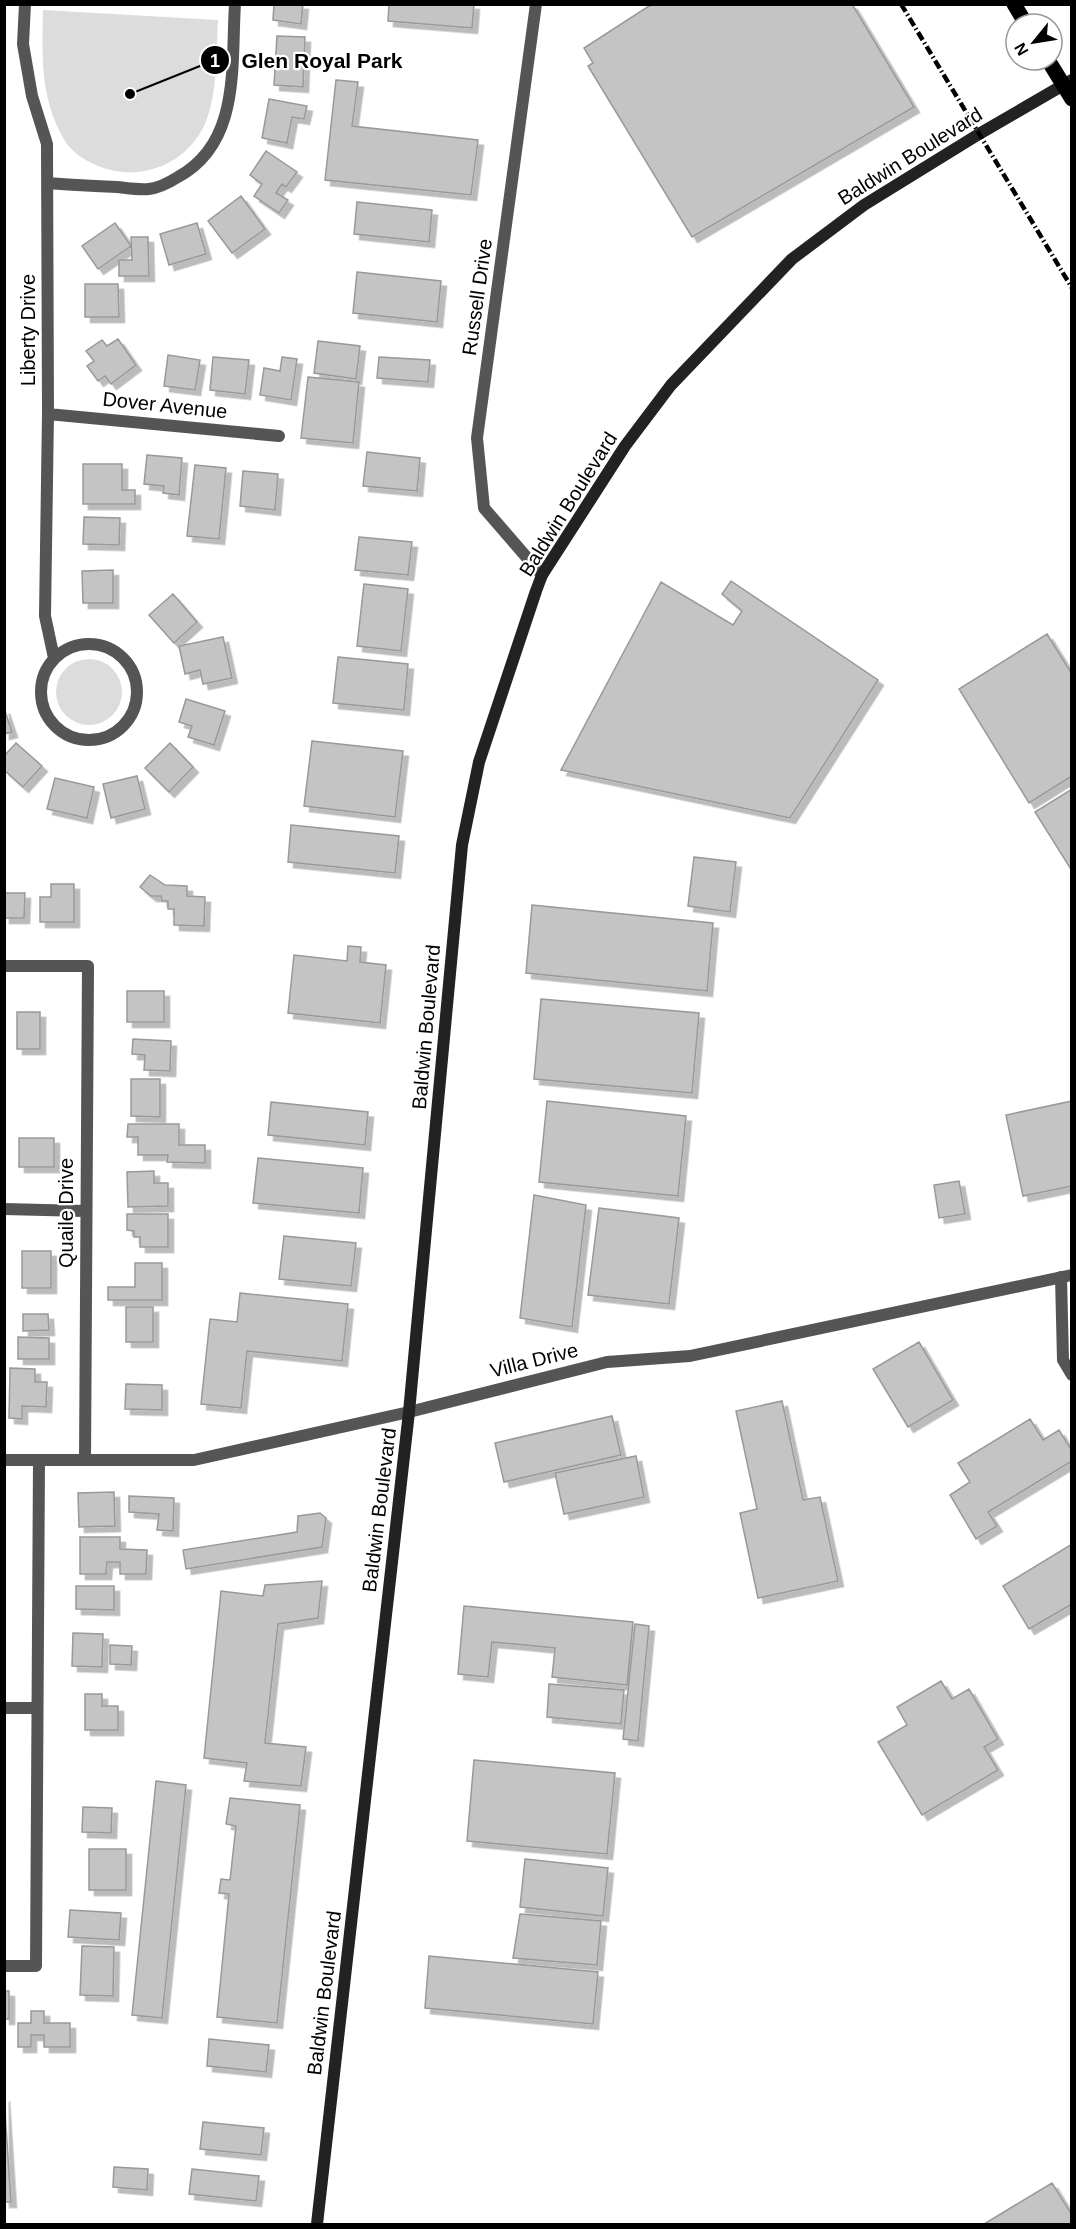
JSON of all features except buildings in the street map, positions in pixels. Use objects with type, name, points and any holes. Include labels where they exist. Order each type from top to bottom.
[{"type":"main road","name":"Baldwin Boulevard","points":[[317,2224],[410,1412],[462,845],[479,762],[542,575],[625,446],[671,385],[792,259],[864,205],[1067,82]]},
{"type":"main road","points":[[1067,82],[1071,99]]},
{"type":"street","name":"Liberty Drive","points":[[25,4],[22,44],[32,96],[47,144],[48,414],[45,616],[54,658]]},
{"type":"street","points":[[48,183],[150,189],[188,172],[203,159],[216,141],[224,123],[229,100],[235,4]]},
{"type":"street","name":"Russell Drive","points":[[537,4],[477,438],[484,508],[542,575]]},
{"type":"street","name":"Dover Avenue","points":[[48,414],[279,436]]},
{"type":"street","points":[[90,643],[110,647],[126,660],[136,678],[138,698],[131,717],[117,732],[99,740],[78,739],[60,730],[47,715],[41,695],[43,675],[54,658],[71,646],[90,643]]},
{"type":"street","name":"Quaile Drive","points":[[4,966],[88,966],[85,1460]]},
{"type":"street","points":[[4,1209],[86,1211]]},
{"type":"street","points":[[1066,1276],[1063,1360],[1071,1376]]},
{"type":"street","name":"Villa Drive","points":[[4,1460],[194,1460],[410,1412],[607,1362],[690,1356],[1066,1276]]},
{"type":"street","points":[[4,1966],[36,1966],[39,1461]]},
{"type":"street","points":[[4,1708],[37,1708]]},
{"type":"shaded area","points":[[43,10],[218,20],[216,73],[212,99],[205,124],[197,138],[174,160],[145,171],[114,171],[98,166],[72,150],[64,140],[49,104],[43,58]]},
{"type":"shaded area","points":[[82,659],[96,659],[108,664],[117,673],[122,692],[120,705],[113,716],[96,725],[82,725],[70,720],[61,711],[56,699],[56,685],[61,673],[70,664]]},
{"type":"railway","points":[[901,4],[1072,288]]},
{"type":"place","name":"Glen Royal Park","points":[[130,94]]}]
